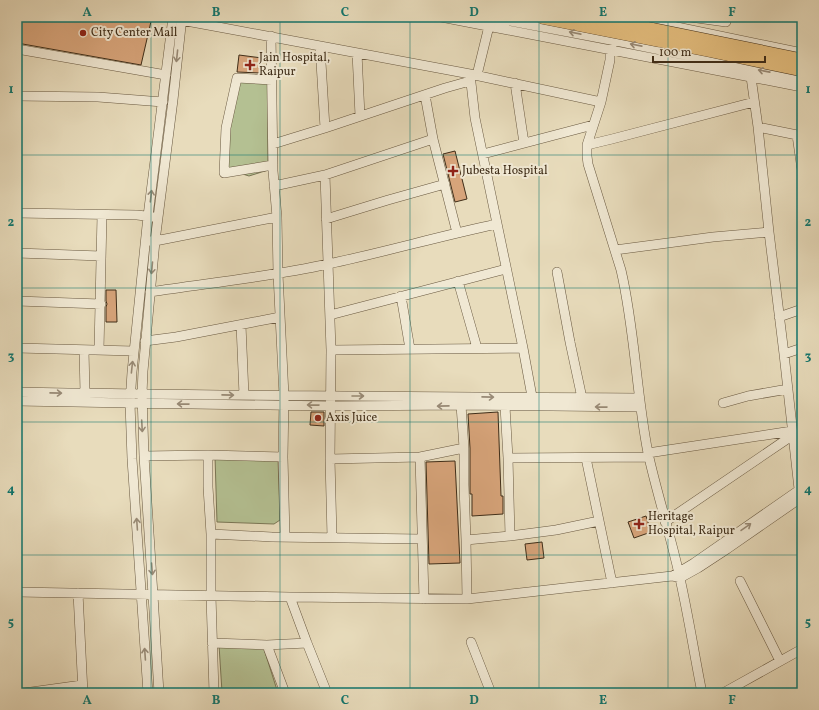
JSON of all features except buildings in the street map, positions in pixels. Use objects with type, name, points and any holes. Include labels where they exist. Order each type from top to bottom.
[{"type":"highway","points":[[541,17],[802,70]]},
{"type":"highway","points":[[592,17],[802,60]]},
{"type":"street","points":[[441,17],[488,21],[615,46],[802,79]]},
{"type":"street","points":[[622,17],[610,60],[601,102],[587,145],[588,164],[625,286],[640,408],[702,693]]},
{"type":"street","points":[[615,46],[630,17],[802,53]]},
{"type":"street","points":[[690,17],[726,22]]},
{"type":"street","points":[[179,18],[472,77],[515,83],[601,102]]},
{"type":"street","points":[[148,693],[132,459],[130,399],[134,351],[153,217],[166,75],[179,18]]},
{"type":"street","points":[[153,217],[173,100],[179,18]]},
{"type":"street","points":[[488,21],[472,77],[475,118],[533,402]]},
{"type":"street","points":[[271,36],[273,165],[284,400],[284,537]]},
{"type":"street","points":[[320,46],[325,128]]},
{"type":"street","points":[[615,46],[802,87]]},
{"type":"street","points":[[17,49],[166,75]]},
{"type":"street","points":[[357,53],[360,116]]},
{"type":"street","points":[[17,592],[467,599],[677,575],[698,568],[727,550],[801,492],[792,433],[751,76]]},
{"type":"street","points":[[273,144],[425,95],[472,77]]},
{"type":"street","points":[[272,80],[237,78],[226,128],[224,173],[273,165]]},
{"type":"street","points":[[515,83],[524,143]]},
{"type":"street","points":[[425,95],[433,139],[457,233]]},
{"type":"street","points":[[17,96],[98,97],[163,102]]},
{"type":"street","points":[[587,145],[754,102]]},
{"type":"street","points":[[483,154],[593,126]]},
{"type":"street","points":[[758,127],[799,135],[802,170]]},
{"type":"street","points":[[274,186],[325,175],[433,139]]},
{"type":"street","points":[[325,175],[331,350],[330,459],[332,537]]},
{"type":"street","points":[[326,219],[445,184]]},
{"type":"street","points":[[17,213],[153,217]]},
{"type":"street","points":[[99,350],[102,215]]},
{"type":"street","points":[[150,241],[276,217]]},
{"type":"street","points":[[150,292],[278,274],[328,264],[497,224]]},
{"type":"street","points":[[615,250],[713,237],[769,232]]},
{"type":"street","points":[[150,241],[150,292],[145,341],[142,399],[144,456],[154,595],[159,693]]},
{"type":"street","points":[[17,254],[101,256]]},
{"type":"street","points":[[330,315],[506,269]]},
{"type":"street","points":[[557,272],[582,398]]},
{"type":"street","points":[[458,281],[477,348]]},
{"type":"street","points":[[401,296],[410,349]]},
{"type":"street","points":[[17,301],[101,304]]},
{"type":"street","points":[[779,317],[802,309]]},
{"type":"street","points":[[145,341],[280,317]]},
{"type":"street","points":[[241,325],[244,395]]},
{"type":"street","points":[[17,348],[134,351]]},
{"type":"street","points":[[331,350],[523,348]]},
{"type":"street","points":[[784,354],[802,348]]},
{"type":"street","points":[[84,350],[85,393]]},
{"type":"street","points":[[723,403],[748,396],[788,389]]},
{"type":"street","points":[[17,392],[85,393],[130,399]]},
{"type":"street","points":[[142,399],[244,395],[284,400]]},
{"type":"street","points":[[17,401],[130,399],[284,400],[504,406],[582,398],[639,398]]},
{"type":"street","points":[[331,401],[533,402],[640,408]]},
{"type":"street","points":[[461,405],[464,448],[467,599]]},
{"type":"street","points":[[504,406],[508,458],[510,536]]},
{"type":"street","points":[[508,458],[586,458],[649,455],[792,433]]},
{"type":"street","points":[[665,522],[792,433]]},
{"type":"street","points":[[330,459],[420,457],[464,448]]},
{"type":"street","points":[[144,456],[208,455],[283,457]]},
{"type":"street","points":[[208,455],[214,693]]},
{"type":"street","points":[[420,457],[424,599]]},
{"type":"street","points":[[586,458],[612,583]]},
{"type":"street","points":[[466,540],[556,530],[599,520]]},
{"type":"street","points":[[211,534],[284,537],[422,539]]},
{"type":"street","points":[[740,581],[780,661]]},
{"type":"street","points":[[24,693],[82,689],[78,593]]},
{"type":"street","points":[[290,597],[327,693]]},
{"type":"street","points":[[471,642],[491,693]]},
{"type":"street","points":[[212,643],[267,646],[307,643]]},
{"type":"street","points":[[267,646],[285,693]]},
{"type":"street","points":[[723,693],[799,650],[802,660]]},
{"type":"green space","points":[[237,77],[268,79],[268,170],[249,176],[233,171],[222,163]]},
{"type":"green space","points":[[215,456],[278,458],[280,520],[274,524],[217,522]]},
{"type":"green space","points":[[219,645],[263,646],[277,690],[222,692]]},
{"type":"place","name":"City Center Mall","points":[[83,33]]},
{"type":"place","name":"Jain Hospital, Raipur","points":[[250,65]]},
{"type":"place","name":"Jubesta Hospital","points":[[453,171]]},
{"type":"place","name":"Axis Juice","points":[[318,418]]},
{"type":"place","name":"Heritage Hospital, Raipur","points":[[639,524]]}]
